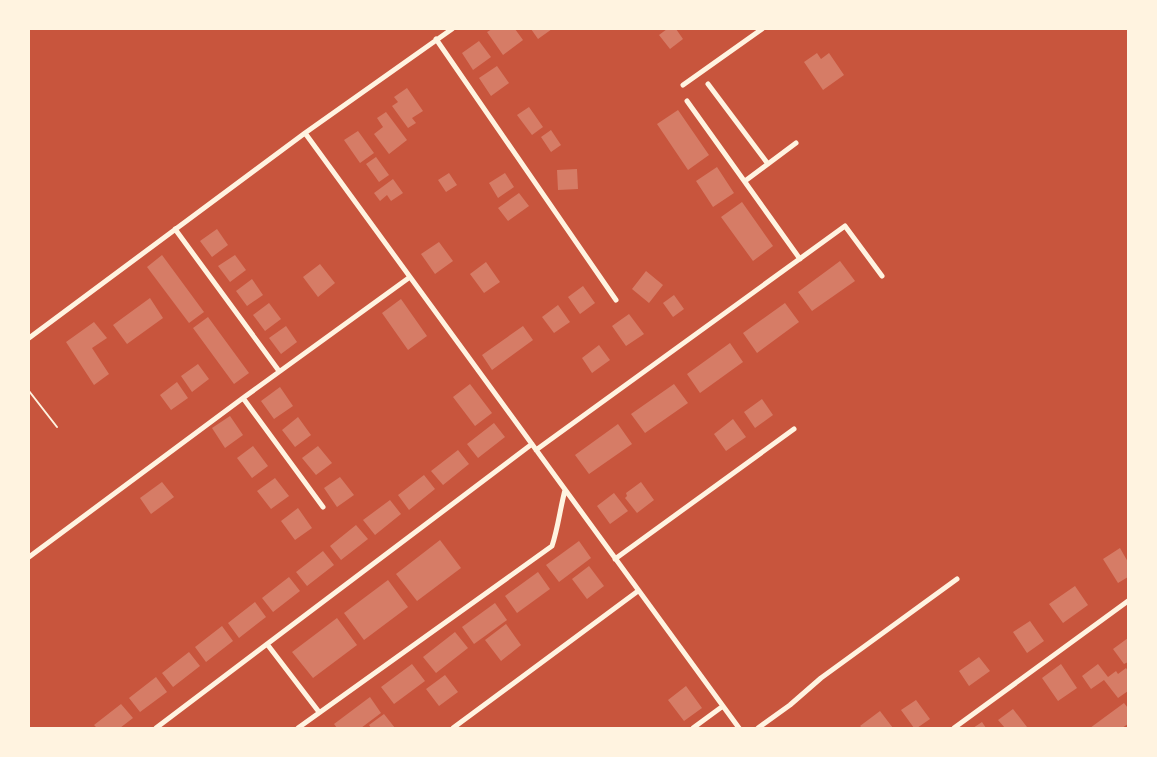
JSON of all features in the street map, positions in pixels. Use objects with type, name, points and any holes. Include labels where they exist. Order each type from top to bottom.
[{"type":"street","points":[[29,338],[305,133],[452,29]]},
{"type":"street","points":[[683,85],[762,29]]},
{"type":"street","points":[[436,39],[616,300]]},
{"type":"street","points":[[708,84],[768,164]]},
{"type":"street","points":[[687,102],[800,259]]},
{"type":"street","points":[[305,133],[739,728]]},
{"type":"street","points":[[745,182],[796,143]]},
{"type":"street","points":[[536,450],[845,226],[882,276]]},
{"type":"street","points":[[175,229],[280,372]]},
{"type":"street","points":[[29,557],[410,277]]},
{"type":"street","points":[[243,398],[323,507]]},
{"type":"street","points":[[615,559],[794,429]]},
{"type":"street","points":[[156,728],[532,444]]},
{"type":"street","points":[[298,728],[552,546],[557,532],[560,508],[565,490]]},
{"type":"street","points":[[758,728],[790,705],[820,678],[957,579]]},
{"type":"street","points":[[453,728],[638,591]]},
{"type":"street","points":[[954,728],[1128,602]]},
{"type":"street","points":[[267,644],[318,712]]},
{"type":"street","points":[[693,728],[723,706]]},
{"type":"path","points":[[29,391],[57,427]]},
{"type":"building","points":[[492,29],[515,29],[523,40],[503,55],[487,32]]},
{"type":"building","points":[[531,29],[552,29],[538,39]]},
{"type":"building","points":[[667,29],[676,29],[683,39],[670,49],[659,35]]},
{"type":"building","points":[[479,41],[491,57],[473,70],[462,53]]},
{"type":"building","points":[[817,53],[821,59],[829,53],[844,75],[823,90],[804,62]]},
{"type":"building","points":[[497,66],[509,83],[491,96],[479,78]]},
{"type":"building","points":[[407,88],[423,111],[412,118],[416,123],[408,128],[392,106],[398,102],[394,97]]},
{"type":"building","points":[[529,107],[543,127],[532,135],[517,115]]},
{"type":"building","points":[[678,110],[709,155],[688,170],[657,124]]},
{"type":"building","points":[[386,112],[407,140],[389,154],[374,134],[383,127],[377,118]]},
{"type":"building","points":[[551,130],[561,145],[551,152],[541,137]]},
{"type":"building","points":[[358,131],[374,153],[360,163],[344,140]]},
{"type":"building","points":[[376,157],[389,175],[379,182],[366,164]]},
{"type":"building","points":[[717,167],[734,193],[713,207],[696,181]]},
{"type":"building","points":[[577,169],[578,189],[558,190],[557,170]]},
{"type":"building","points":[[449,173],[457,185],[446,192],[438,180]]},
{"type":"building","points":[[505,173],[514,187],[498,198],[489,183]]},
{"type":"building","points":[[393,179],[403,193],[391,201],[387,195],[380,201],[374,193]]},
{"type":"building","points":[[519,193],[529,206],[508,221],[498,208]]},
{"type":"building","points":[[742,202],[773,246],[753,261],[721,217]]},
{"type":"building","points":[[217,229],[228,245],[212,257],[200,241]]},
{"type":"building","points":[[439,242],[453,261],[435,274],[421,254]]},
{"type":"building","points":[[162,255],[204,312],[189,323],[147,267]]},
{"type":"building","points":[[235,255],[246,270],[230,282],[218,266]]},
{"type":"building","points":[[840,261],[855,281],[812,311],[798,292]]},
{"type":"building","points":[[486,262],[500,282],[484,293],[470,274]]},
{"type":"building","points":[[320,264],[335,283],[318,297],[303,277]]},
{"type":"building","points":[[646,271],[663,285],[649,303],[632,289]]},
{"type":"building","points":[[252,279],[263,295],[247,306],[236,291]]},
{"type":"building","points":[[583,286],[595,303],[580,314],[568,297]]},
{"type":"building","points":[[674,295],[684,309],[673,317],[663,303]]},
{"type":"building","points":[[150,298],[163,318],[127,344],[113,325]]},
{"type":"building","points":[[401,299],[427,336],[408,350],[382,313]]},
{"type":"building","points":[[269,303],[281,319],[265,331],[253,315]]},
{"type":"building","points":[[785,303],[799,322],[757,353],[743,333]]},
{"type":"building","points":[[558,305],[570,322],[554,333],[542,317]]},
{"type":"building","points":[[629,314],[644,334],[626,346],[612,326]]},
{"type":"building","points":[[208,317],[249,373],[234,384],[193,328]]},
{"type":"building","points":[[94,322],[107,338],[92,348],[109,374],[94,385],[66,342]]},
{"type":"building","points":[[286,326],[297,342],[281,354],[269,338]]},
{"type":"building","points":[[523,326],[533,340],[492,370],[482,355]]},
{"type":"building","points":[[730,343],[743,362],[700,393],[687,374]]},
{"type":"building","points":[[599,345],[610,360],[592,373],[582,358]]},
{"type":"building","points":[[198,364],[209,379],[192,392],[181,376]]},
{"type":"building","points":[[177,382],[188,398],[171,410],[160,395]]},
{"type":"building","points":[[470,384],[492,413],[475,426],[453,397]]},
{"type":"building","points":[[674,384],[688,403],[645,433],[631,414]]},
{"type":"building","points":[[280,387],[293,406],[274,419],[261,401]]},
{"type":"building","points":[[762,399],[773,415],[755,428],[744,412]]},
{"type":"building","points":[[230,416],[243,435],[225,448],[212,428]]},
{"type":"building","points":[[298,417],[311,435],[295,447],[282,430]]},
{"type":"building","points":[[733,419],[746,437],[726,451],[714,434]]},
{"type":"building","points":[[494,423],[505,437],[478,458],[467,444]]},
{"type":"building","points":[[618,424],[632,444],[589,474],[575,455]]},
{"type":"building","points":[[253,446],[268,466],[252,478],[237,458]]},
{"type":"building","points":[[318,446],[332,463],[316,475],[302,458]]},
{"type":"building","points":[[458,450],[469,464],[443,485],[431,471]]},
{"type":"building","points":[[424,475],[435,489],[409,510],[398,495]]},
{"type":"building","points":[[340,477],[354,495],[337,507],[324,488]]},
{"type":"building","points":[[275,478],[289,496],[271,509],[257,491]]},
{"type":"building","points":[[162,482],[174,497],[151,514],[140,498]]},
{"type":"building","points":[[641,482],[654,500],[637,513],[625,498],[627,496],[626,493]]},
{"type":"building","points":[[614,493],[628,511],[610,524],[597,506]]},
{"type":"building","points":[[390,500],[401,514],[375,535],[363,520]]},
{"type":"building","points":[[298,508],[312,528],[295,540],[281,521]]},
{"type":"building","points":[[356,525],[368,539],[341,560],[330,546]]},
{"type":"building","points":[[440,540],[461,568],[417,601],[396,574]]},
{"type":"building","points":[[579,541],[591,558],[559,582],[546,565]]},
{"type":"building","points":[[1120,548],[1128,562],[1128,577],[1118,583],[1103,559]]},
{"type":"building","points":[[323,551],[334,565],[307,586],[296,572]]},
{"type":"building","points":[[589,566],[604,586],[587,599],[572,579]]},
{"type":"building","points":[[538,572],[550,589],[517,613],[505,596]]},
{"type":"building","points":[[289,577],[300,591],[273,612],[262,598]]},
{"type":"building","points":[[388,580],[408,607],[364,640],[344,613]]},
{"type":"building","points":[[1075,586],[1088,605],[1063,623],[1049,604]]},
{"type":"building","points":[[255,602],[266,617],[239,638],[228,623]]},
{"type":"building","points":[[495,603],[507,620],[474,644],[462,627]]},
{"type":"building","points":[[337,618],[357,645],[313,678],[292,652]]},
{"type":"building","points":[[1030,621],[1044,641],[1027,653],[1013,632]]},
{"type":"building","points":[[506,624],[521,645],[501,661],[485,640]]},
{"type":"building","points":[[222,626],[233,641],[206,662],[195,647]]},
{"type":"building","points":[[455,632],[468,648],[436,673],[423,657]]},
{"type":"building","points":[[1128,638],[1128,662],[1124,664],[1113,649]]},
{"type":"building","points":[[189,652],[200,666],[173,687],[162,673]]},
{"type":"building","points":[[979,657],[990,671],[969,686],[959,671]]},
{"type":"building","points":[[412,664],[425,681],[394,704],[381,687]]},
{"type":"building","points":[[1061,664],[1077,688],[1058,701],[1042,678]]},
{"type":"building","points":[[1098,664],[1108,677],[1116,671],[1118,674],[1126,668],[1128,671],[1128,691],[1118,698],[1104,680],[1091,689],[1082,676]]},
{"type":"building","points":[[445,675],[458,692],[439,706],[426,689]]},
{"type":"building","points":[[156,677],[167,692],[140,712],[129,698]]},
{"type":"building","points":[[686,686],[702,708],[684,721],[668,700]]},
{"type":"building","points":[[370,697],[381,713],[361,728],[337,728],[334,724]]},
{"type":"building","points":[[916,700],[930,719],[914,728],[901,710]]},
{"type":"building","points":[[1124,703],[1128,708],[1128,724],[1122,728],[1090,728]]},
{"type":"building","points":[[121,704],[133,718],[120,728],[97,728],[94,725]]},
{"type":"building","points":[[1013,709],[1027,727],[1005,728],[998,720]]},
{"type":"building","points":[[880,711],[893,728],[862,728],[860,726]]},
{"type":"building","points":[[384,714],[395,728],[371,728],[369,725]]},
{"type":"building","points":[[982,722],[986,728],[973,728]]}]
